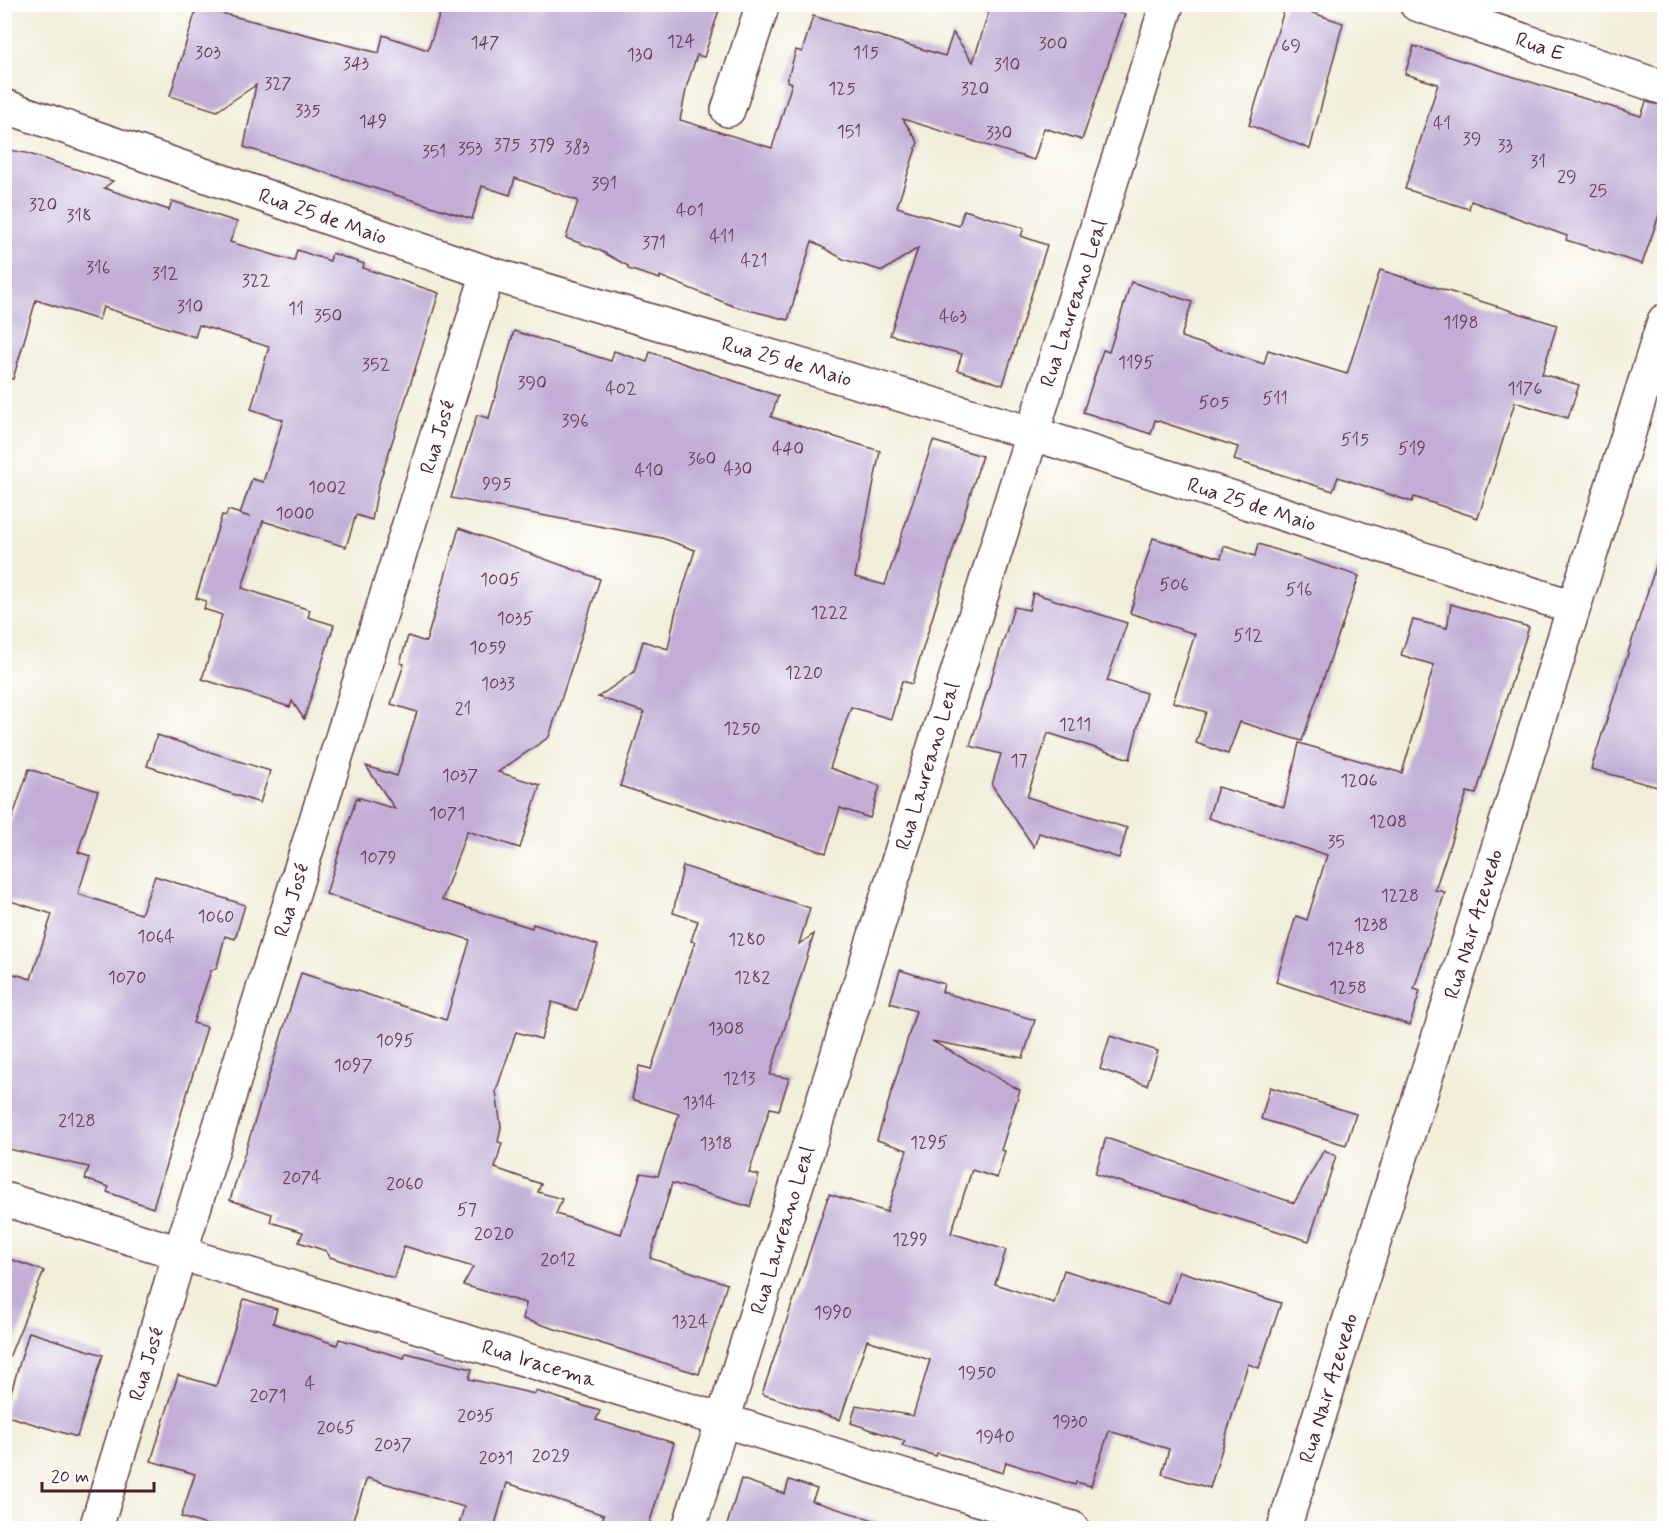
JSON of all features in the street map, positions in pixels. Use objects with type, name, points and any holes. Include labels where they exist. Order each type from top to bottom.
[{"type":"street","points":[[728,110],[763,4]]},
{"type":"street","name":"Rua Laureano Leal","points":[[689,1528],[1167,4]]},
{"type":"street","name":"Rua E","points":[[1416,4],[1665,88]]},
{"type":"street","name":"Rua 25 de Maio","points":[[4,106],[488,273],[1032,433],[1573,607]]},
{"type":"street","name":"Rua José","points":[[96,1528],[180,1253],[488,273]]},
{"type":"street","name":"Rua Nair Azevedo","points":[[1284,1528],[1665,321]]},
{"type":"street","name":"Rua Iracema","points":[[4,1199],[1072,1528]]},
{"type":"building","points":[[443,4],[721,4],[704,57],[697,55],[687,85],[680,120],[772,148],[792,83],[787,81],[796,50],[802,52],[813,16],[945,56],[953,33],[973,62],[991,5],[1118,4],[1116,12],[1125,14],[1082,140],[1044,128],[1034,160],[903,119],[918,142],[897,207],[959,226],[964,210],[1024,228],[1021,236],[1047,245],[1003,385],[957,370],[962,354],[890,335],[918,248],[883,271],[843,259],[812,241],[788,320],[733,306],[660,276],[660,279],[628,269],[628,266],[599,250],[566,238],[578,201],[515,178],[510,195],[482,186],[472,219],[244,147],[256,85],[217,111],[170,96],[197,7],[379,53],[383,35],[428,50]]},
{"type":"building","points":[[1286,4],[1343,23],[1310,149],[1249,125]]},
{"type":"building","points":[[1414,46],[1641,116],[1646,102],[1665,106],[1665,198],[1642,264],[1566,240],[1567,236],[1471,201],[1469,209],[1405,189],[1438,84],[1405,74]]},
{"type":"building","points":[[4,149],[26,153],[113,181],[104,188],[169,210],[172,201],[237,222],[230,242],[294,261],[297,250],[330,261],[332,253],[364,264],[363,268],[439,293],[378,487],[372,520],[356,515],[346,547],[263,521],[242,588],[310,610],[308,617],[334,625],[304,719],[292,701],[290,707],[202,679],[222,615],[204,609],[206,601],[196,598],[222,515],[226,516],[228,510],[240,514],[252,479],[263,482],[283,420],[251,409],[269,347],[199,325],[195,337],[103,307],[99,320],[36,300],[13,379],[4,377]]},
{"type":"building","points":[[1380,270],[1557,325],[1542,374],[1579,385],[1568,418],[1515,402],[1478,518],[1414,497],[1412,502],[1338,477],[1333,491],[1234,460],[1238,447],[1155,420],[1151,434],[1083,412],[1103,350],[1109,352],[1131,282],[1192,302],[1181,337],[1264,364],[1268,350],[1347,374]]},
{"type":"building","points":[[514,331],[611,361],[614,351],[647,362],[650,352],[778,396],[771,417],[880,451],[855,577],[885,585],[933,441],[982,456],[912,684],[902,681],[891,719],[851,707],[830,768],[880,786],[870,818],[840,808],[826,853],[620,786],[644,712],[598,697],[634,672],[643,641],[668,649],[675,614],[695,550],[662,538],[451,498],[477,415],[489,418]]},
{"type":"building","points":[[459,528],[600,579],[549,737],[498,772],[540,785],[520,848],[467,831],[442,900],[532,928],[533,924],[598,945],[577,1010],[552,1002],[541,1039],[516,1032],[496,1091],[501,1127],[498,1142],[502,1143],[495,1168],[541,1184],[538,1192],[562,1199],[556,1214],[621,1234],[641,1173],[658,1176],[679,1114],[632,1099],[639,1066],[651,1069],[695,942],[691,941],[698,921],[673,913],[683,866],[810,908],[799,944],[814,934],[770,1075],[789,1078],[779,1110],[770,1108],[749,1173],[759,1175],[750,1207],[672,1183],[650,1258],[727,1284],[699,1374],[523,1319],[526,1303],[463,1285],[473,1267],[404,1246],[394,1278],[330,1257],[326,1251],[299,1242],[303,1232],[270,1222],[272,1214],[230,1200],[301,973],[446,1020],[470,940],[326,894],[356,799],[359,800],[357,797],[395,809],[366,766],[397,776],[417,712],[391,704],[404,664],[400,663],[408,636],[426,642]]},
{"type":"building","points":[[1153,538],[1221,558],[1224,546],[1255,556],[1258,544],[1359,576],[1302,741],[1240,722],[1228,754],[1196,743],[1206,712],[1173,702],[1195,634],[1130,613]]},
{"type":"building","points":[[1658,559],[1665,560],[1665,789],[1591,769]]},
{"type":"building","points":[[1033,593],[1127,623],[1107,681],[1146,693],[1130,759],[1048,733],[1027,797],[1127,828],[1119,858],[1039,833],[1034,847],[992,785],[1001,754],[970,746],[1014,607],[1029,610]]},
{"type":"building","points":[[1451,604],[1529,627],[1476,794],[1467,792],[1435,890],[1445,892],[1414,989],[1420,991],[1410,1025],[1276,982],[1296,916],[1307,920],[1327,855],[1208,818],[1218,787],[1284,807],[1299,743],[1402,773],[1434,665],[1401,655],[1413,620],[1447,628]]},
{"type":"building","points":[[157,735],[270,771],[260,803],[147,766]]},
{"type":"building","points":[[29,769],[98,791],[78,852],[90,856],[78,894],[141,914],[155,876],[245,905],[235,939],[225,936],[217,967],[211,971],[193,1023],[207,1027],[153,1208],[107,1192],[109,1187],[85,1179],[89,1167],[4,1148],[4,971],[31,979],[52,914],[4,899],[4,842]]},
{"type":"building","points":[[900,970],[944,984],[942,992],[1035,1020],[1023,1058],[932,1041],[1020,1090],[1001,1150],[1005,1151],[997,1178],[972,1170],[951,1233],[1006,1250],[995,1284],[1054,1303],[1064,1270],[1169,1304],[1179,1271],[1281,1303],[1259,1368],[1248,1364],[1210,1488],[1162,1474],[1169,1449],[1109,1431],[1091,1486],[1076,1482],[1075,1485],[1006,1462],[1003,1473],[937,1453],[936,1456],[902,1446],[905,1441],[851,1423],[856,1405],[913,1416],[930,1360],[867,1340],[840,1420],[762,1394],[829,1194],[887,1212],[907,1150],[877,1140],[916,1011],[890,1003]]},
{"type":"building","points":[[1110,1036],[1158,1051],[1147,1085],[1100,1069]]},
{"type":"building","points":[[1270,1087],[1356,1114],[1346,1145],[1261,1119]]},
{"type":"building","points":[[1106,1138],[1294,1203],[1324,1150],[1336,1156],[1309,1241],[1095,1174]]},
{"type":"building","points":[[4,1257],[44,1271],[6,1365],[4,1365]]},
{"type":"building","points":[[244,1299],[277,1309],[273,1323],[337,1345],[339,1339],[404,1358],[406,1353],[472,1369],[469,1379],[535,1394],[536,1391],[600,1411],[596,1420],[674,1443],[648,1528],[600,1528],[604,1515],[507,1483],[494,1528],[458,1528],[464,1507],[367,1478],[350,1528],[216,1528],[181,1517],[195,1474],[151,1461],[178,1375],[216,1386]]},
{"type":"building","points":[[29,1332],[103,1355],[77,1437],[4,1415]]},
{"type":"building","points":[[741,1479],[785,1494],[789,1480],[817,1489],[812,1501],[877,1521],[876,1528],[726,1528]]}]
